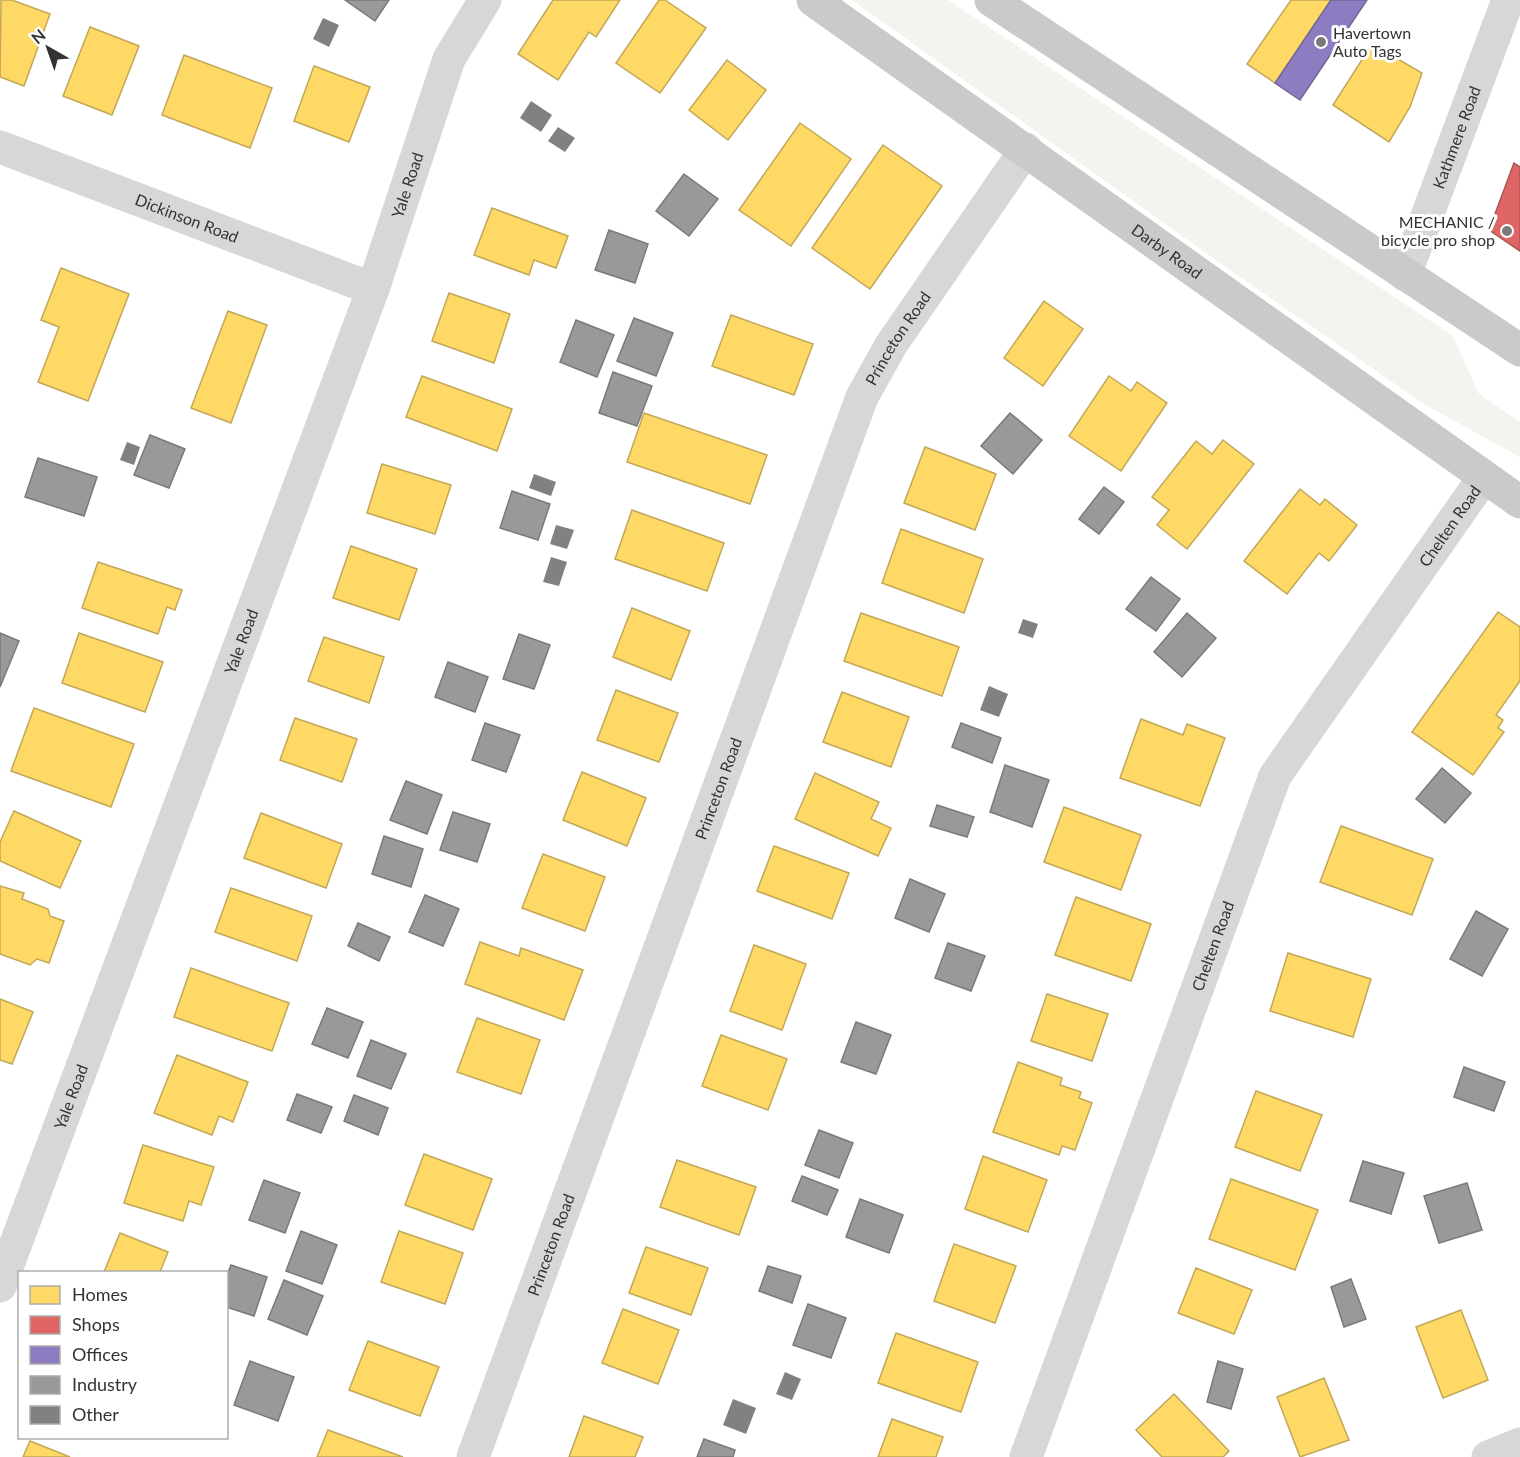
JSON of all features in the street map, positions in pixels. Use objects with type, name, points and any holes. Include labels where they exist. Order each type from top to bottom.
[{"type":"main road","name":"Darby Road","points":[[813,0],[1026,149],[1520,502]]},
{"type":"main road","points":[[991,0],[1520,350]]},
{"type":"street","name":"Yale Road","points":[[0,1286],[372,289],[449,59],[486,0]]},
{"type":"street","name":"Kathmere Road","points":[[1405,275],[1508,0]]},
{"type":"street","name":"Dickinson Road","points":[[0,147],[372,289]]},
{"type":"street","name":"Princeton Road","points":[[473,1457],[862,397],[891,345],[1026,149]]},
{"type":"street","name":"Chelten Road","points":[[1026,1457],[1275,776],[1484,477]]},
{"type":"street","points":[[1488,1457],[1520,1444]]},
{"type":"shaded area","points":[[852,0],[948,0],[1453,336],[1479,394],[1520,422],[1520,457],[1427,406],[1227,268]]},
{"type":"building: Homes","points":[[1,0],[12,0],[50,14],[24,86],[0,77]]},
{"type":"building: Homes","points":[[553,0],[620,0],[596,37],[589,32],[558,80],[518,54]]},
{"type":"building: Homes","points":[[659,0],[665,0],[706,28],[660,93],[616,63]]},
{"type":"building: Homes","points":[[1291,0],[1331,0],[1275,83],[1247,64]]},
{"type":"building: Homes","points":[[90,27],[139,46],[112,115],[63,96]]},
{"type":"building: Homes","points":[[1372,44],[1422,73],[1410,107],[1389,142],[1333,105]]},
{"type":"building: Homes","points":[[184,55],[272,88],[250,148],[162,115]]},
{"type":"building: Homes","points":[[727,60],[766,90],[728,140],[689,110]]},
{"type":"building: Homes","points":[[314,66],[370,87],[349,142],[294,121]]},
{"type":"building: Homes","points":[[800,123],[851,159],[791,246],[739,210]]},
{"type":"building: Homes","points":[[883,145],[942,186],[870,289],[812,248]]},
{"type":"building: Homes","points":[[492,208],[568,236],[556,268],[534,260],[529,275],[474,255]]},
{"type":"building: Homes","points":[[61,268],[129,294],[88,401],[38,382],[59,327],[41,320]]},
{"type":"building: Homes","points":[[449,293],[510,314],[494,363],[432,341]]},
{"type":"building: Homes","points":[[1044,301],[1083,329],[1043,386],[1004,358]]},
{"type":"building: Homes","points":[[228,311],[267,325],[231,423],[191,408]]},
{"type":"building: Homes","points":[[731,315],[813,344],[794,395],[712,366]]},
{"type":"building: Homes","points":[[422,376],[512,409],[497,451],[406,417]]},
{"type":"building: Homes","points":[[1109,376],[1131,391],[1137,382],[1167,403],[1121,471],[1069,436]]},
{"type":"building: Homes","points":[[644,413],[767,455],[750,504],[627,462]]},
{"type":"building: Homes","points":[[1223,440],[1254,464],[1187,549],[1157,525],[1169,510],[1152,497],[1196,441],[1212,454]]},
{"type":"building: Homes","points":[[925,447],[996,474],[975,530],[904,503]]},
{"type":"building: Homes","points":[[382,464],[451,485],[435,534],[367,513]]},
{"type":"building: Homes","points":[[1300,489],[1320,505],[1325,499],[1357,525],[1329,561],[1319,553],[1287,594],[1244,561]]},
{"type":"building: Homes","points":[[632,510],[724,543],[707,591],[615,559]]},
{"type":"building: Homes","points":[[901,529],[983,559],[964,613],[882,583]]},
{"type":"building: Homes","points":[[351,546],[417,569],[399,620],[333,598]]},
{"type":"building: Homes","points":[[98,562],[182,590],[175,610],[167,607],[158,634],[82,608]]},
{"type":"building: Homes","points":[[632,608],[690,631],[671,680],[613,657]]},
{"type":"building: Homes","points":[[1498,612],[1520,627],[1520,681],[1496,715],[1503,720],[1498,728],[1504,732],[1473,775],[1412,732]]},
{"type":"building: Homes","points":[[861,613],[959,647],[942,696],[844,661]]},
{"type":"building: Homes","points":[[79,633],[163,662],[145,712],[62,683]]},
{"type":"building: Homes","points":[[324,637],[384,657],[369,703],[308,681]]},
{"type":"building: Homes","points":[[616,690],[678,713],[659,762],[597,740]]},
{"type":"building: Homes","points":[[842,692],[909,717],[891,767],[823,742]]},
{"type":"building: Homes","points":[[34,708],[134,744],[111,807],[11,771]]},
{"type":"building: Homes","points":[[295,718],[357,739],[342,782],[280,760]]},
{"type":"building: Homes","points":[[1141,719],[1183,735],[1187,724],[1225,738],[1200,806],[1120,778]]},
{"type":"building: Homes","points":[[582,772],[646,798],[627,846],[563,820]]},
{"type":"building: Homes","points":[[815,773],[879,802],[871,819],[891,828],[878,856],[795,819]]},
{"type":"building: Homes","points":[[1064,807],[1141,835],[1121,890],[1044,862]]},
{"type":"building: Homes","points":[[14,811],[81,841],[60,888],[0,861],[0,842]]},
{"type":"building: Homes","points":[[261,813],[342,844],[326,888],[244,858]]},
{"type":"building: Homes","points":[[1341,826],[1433,859],[1412,915],[1320,882]]},
{"type":"building: Homes","points":[[774,846],[849,873],[832,919],[757,891]]},
{"type":"building: Homes","points":[[543,854],[605,877],[585,931],[522,908]]},
{"type":"building: Homes","points":[[0,886],[24,893],[22,899],[48,909],[50,916],[64,921],[49,963],[37,959],[30,965],[0,954]]},
{"type":"building: Homes","points":[[231,888],[312,916],[297,961],[215,932]]},
{"type":"building: Homes","points":[[1076,897],[1151,924],[1131,981],[1055,955]]},
{"type":"building: Homes","points":[[480,942],[519,956],[521,948],[583,970],[564,1020],[465,984]]},
{"type":"building: Homes","points":[[754,945],[806,964],[782,1030],[730,1011]]},
{"type":"building: Homes","points":[[1288,953],[1371,979],[1353,1037],[1270,1011]]},
{"type":"building: Homes","points":[[191,968],[289,1003],[272,1051],[174,1017]]},
{"type":"building: Homes","points":[[1047,994],[1108,1014],[1092,1061],[1031,1041]]},
{"type":"building: Homes","points":[[0,999],[33,1012],[12,1064],[0,1060]]},
{"type":"building: Homes","points":[[477,1018],[540,1040],[521,1094],[457,1072]]},
{"type":"building: Homes","points":[[721,1035],[787,1059],[768,1110],[702,1086]]},
{"type":"building: Homes","points":[[177,1055],[248,1082],[233,1122],[219,1116],[212,1135],[154,1113]]},
{"type":"building: Homes","points":[[1018,1062],[1062,1078],[1060,1085],[1081,1092],[1079,1098],[1092,1103],[1075,1150],[1062,1146],[1059,1155],[993,1132]]},
{"type":"building: Homes","points":[[1256,1091],[1322,1115],[1300,1171],[1235,1147]]},
{"type":"building: Homes","points":[[143,1145],[214,1167],[201,1205],[189,1201],[183,1221],[124,1203]]},
{"type":"building: Homes","points":[[424,1154],[492,1179],[473,1230],[405,1205]]},
{"type":"building: Homes","points":[[983,1156],[1047,1180],[1028,1232],[965,1209]]},
{"type":"building: Homes","points":[[677,1160],[756,1187],[739,1235],[660,1207]]},
{"type":"building: Homes","points":[[1231,1179],[1318,1210],[1295,1270],[1209,1239]]},
{"type":"building: Homes","points":[[399,1231],[463,1253],[445,1304],[381,1282]]},
{"type":"building: Homes","points":[[120,1233],[168,1252],[160,1271],[104,1271]]},
{"type":"building: Homes","points":[[954,1244],[1016,1266],[995,1323],[934,1301]]},
{"type":"building: Homes","points":[[646,1247],[708,1268],[691,1315],[629,1293]]},
{"type":"building: Homes","points":[[1196,1268],[1252,1290],[1234,1334],[1178,1313]]},
{"type":"building: Homes","points":[[623,1309],[679,1330],[658,1384],[602,1363]]},
{"type":"building: Homes","points":[[1461,1310],[1488,1380],[1443,1398],[1416,1327]]},
{"type":"building: Homes","points":[[896,1333],[978,1362],[961,1412],[878,1383]]},
{"type":"building: Homes","points":[[368,1341],[439,1367],[420,1416],[349,1390]]},
{"type":"building: Homes","points":[[1324,1378],[1349,1440],[1300,1457],[1277,1397]]},
{"type":"building: Homes","points":[[1174,1394],[1229,1451],[1223,1457],[1162,1457],[1136,1430]]},
{"type":"building: Homes","points":[[584,1416],[643,1437],[635,1457],[569,1457]]},
{"type":"building: Homes","points":[[892,1419],[943,1437],[936,1457],[878,1457]]},
{"type":"building: Homes","points":[[328,1430],[403,1457],[317,1457]]},
{"type":"building: Homes","points":[[30,1441],[70,1457],[23,1457]]},
{"type":"building: Shops","points":[[1514,163],[1520,167],[1520,251],[1489,230]]},
{"type":"building: Offices","name":"Havertown Auto Tags","points":[[1331,0],[1367,0],[1300,100],[1275,83]]},
{"type":"building: Industry","points":[[345,0],[389,0],[375,21]]},
{"type":"building: Industry","points":[[684,174],[718,199],[689,236],[656,211]]},
{"type":"building: Industry","points":[[609,230],[648,244],[635,283],[595,270]]},
{"type":"building: Industry","points":[[634,318],[673,333],[656,376],[617,361]]},
{"type":"building: Industry","points":[[576,320],[614,335],[597,377],[560,362]]},
{"type":"building: Industry","points":[[613,372],[652,386],[637,426],[599,413]]},
{"type":"building: Industry","points":[[1010,413],[1042,440],[1013,474],[981,446]]},
{"type":"building: Industry","points":[[150,435],[185,449],[169,488],[134,475]]},
{"type":"building: Industry","points":[[38,458],[97,477],[84,516],[25,497]]},
{"type":"building: Industry","points":[[1104,487],[1124,502],[1099,534],[1079,519]]},
{"type":"building: Industry","points":[[512,491],[550,504],[538,540],[500,528]]},
{"type":"building: Industry","points":[[1151,577],[1180,599],[1156,631],[1126,609]]},
{"type":"building: Industry","points":[[1187,613],[1216,638],[1182,677],[1154,652]]},
{"type":"building: Industry","points":[[0,633],[19,641],[0,687]]},
{"type":"building: Industry","points":[[519,634],[550,645],[534,689],[503,679]]},
{"type":"building: Industry","points":[[448,662],[488,677],[475,712],[435,697]]},
{"type":"building: Industry","points":[[485,723],[520,735],[506,772],[472,760]]},
{"type":"building: Industry","points":[[961,723],[1001,738],[992,763],[952,747]]},
{"type":"building: Industry","points":[[1005,765],[1049,780],[1032,827],[990,812]]},
{"type":"building: Industry","points":[[1442,768],[1471,793],[1445,823],[1416,799]]},
{"type":"building: Industry","points":[[406,781],[442,795],[427,834],[390,820]]},
{"type":"building: Industry","points":[[937,805],[974,817],[967,837],[930,826]]},
{"type":"building: Industry","points":[[453,812],[490,824],[477,862],[440,850]]},
{"type":"building: Industry","points":[[384,836],[423,849],[411,887],[372,874]]},
{"type":"building: Industry","points":[[910,879],[945,894],[929,932],[895,918]]},
{"type":"building: Industry","points":[[425,895],[459,909],[443,946],[409,932]]},
{"type":"building: Industry","points":[[1476,911],[1508,929],[1482,976],[1450,959]]},
{"type":"building: Industry","points":[[358,923],[390,937],[379,961],[348,946]]},
{"type":"building: Industry","points":[[948,943],[985,956],[971,991],[935,978]]},
{"type":"building: Industry","points":[[327,1008],[363,1022],[348,1058],[312,1044]]},
{"type":"building: Industry","points":[[856,1022],[891,1035],[876,1074],[841,1062]]},
{"type":"building: Industry","points":[[371,1040],[406,1054],[391,1089],[357,1076]]},
{"type":"building: Industry","points":[[1464,1067],[1505,1082],[1494,1111],[1454,1097]]},
{"type":"building: Industry","points":[[297,1094],[332,1107],[321,1133],[287,1120]]},
{"type":"building: Industry","points":[[354,1095],[388,1108],[378,1135],[344,1121]]},
{"type":"building: Industry","points":[[819,1130],[853,1143],[839,1178],[805,1165]]},
{"type":"building: Industry","points":[[1363,1161],[1404,1173],[1391,1214],[1350,1201]]},
{"type":"building: Industry","points":[[802,1176],[838,1190],[827,1215],[792,1201]]},
{"type":"building: Industry","points":[[264,1180],[300,1193],[285,1233],[249,1220]]},
{"type":"building: Industry","points":[[1467,1183],[1482,1230],[1439,1243],[1424,1196]]},
{"type":"building: Industry","points":[[860,1199],[903,1215],[889,1253],[846,1237]]},
{"type":"building: Industry","points":[[301,1231],[337,1245],[322,1284],[286,1271]]},
{"type":"building: Industry","points":[[231,1265],[267,1277],[254,1316],[228,1308],[228,1273]]},
{"type":"building: Industry","points":[[768,1266],[801,1276],[792,1303],[759,1291]]},
{"type":"building: Industry","points":[[1351,1279],[1366,1319],[1344,1327],[1331,1287]]},
{"type":"building: Industry","points":[[284,1280],[323,1296],[307,1335],[268,1319]]},
{"type":"building: Industry","points":[[808,1304],[846,1318],[831,1358],[793,1345]]},
{"type":"building: Industry","points":[[250,1361],[294,1377],[278,1421],[234,1405]]},
{"type":"building: Industry","points":[[1218,1361],[1243,1369],[1231,1409],[1207,1402]]},
{"type":"building: Industry","points":[[704,1439],[735,1450],[733,1457],[697,1457]]},
{"type":"building: Other","points":[[323,18],[339,25],[329,47],[313,39]]},
{"type":"building: Other","points":[[531,101],[552,115],[541,132],[520,118]]},
{"type":"building: Other","points":[[558,127],[575,138],[565,152],[548,141]]},
{"type":"building: Other","points":[[127,442],[140,447],[134,465],[120,460]]},
{"type":"building: Other","points":[[534,474],[556,482],[551,496],[529,488]]},
{"type":"building: Other","points":[[556,525],[574,530],[567,549],[550,544]]},
{"type":"building: Other","points":[[551,557],[567,562],[559,586],[543,582]]},
{"type":"building: Other","points":[[1023,619],[1038,624],[1033,638],[1018,633]]},
{"type":"building: Other","points":[[989,686],[1008,694],[999,717],[980,710]]},
{"type":"building: Other","points":[[785,1372],[801,1379],[792,1400],[776,1394]]},
{"type":"building: Other","points":[[733,1399],[756,1408],[746,1434],[723,1425]]},
{"type":"place","name":"Havertown Auto Tags","points":[[1321,42]]},
{"type":"place","name":"MECHANIC / bicycle pro shop","points":[[1507,231]]}]
